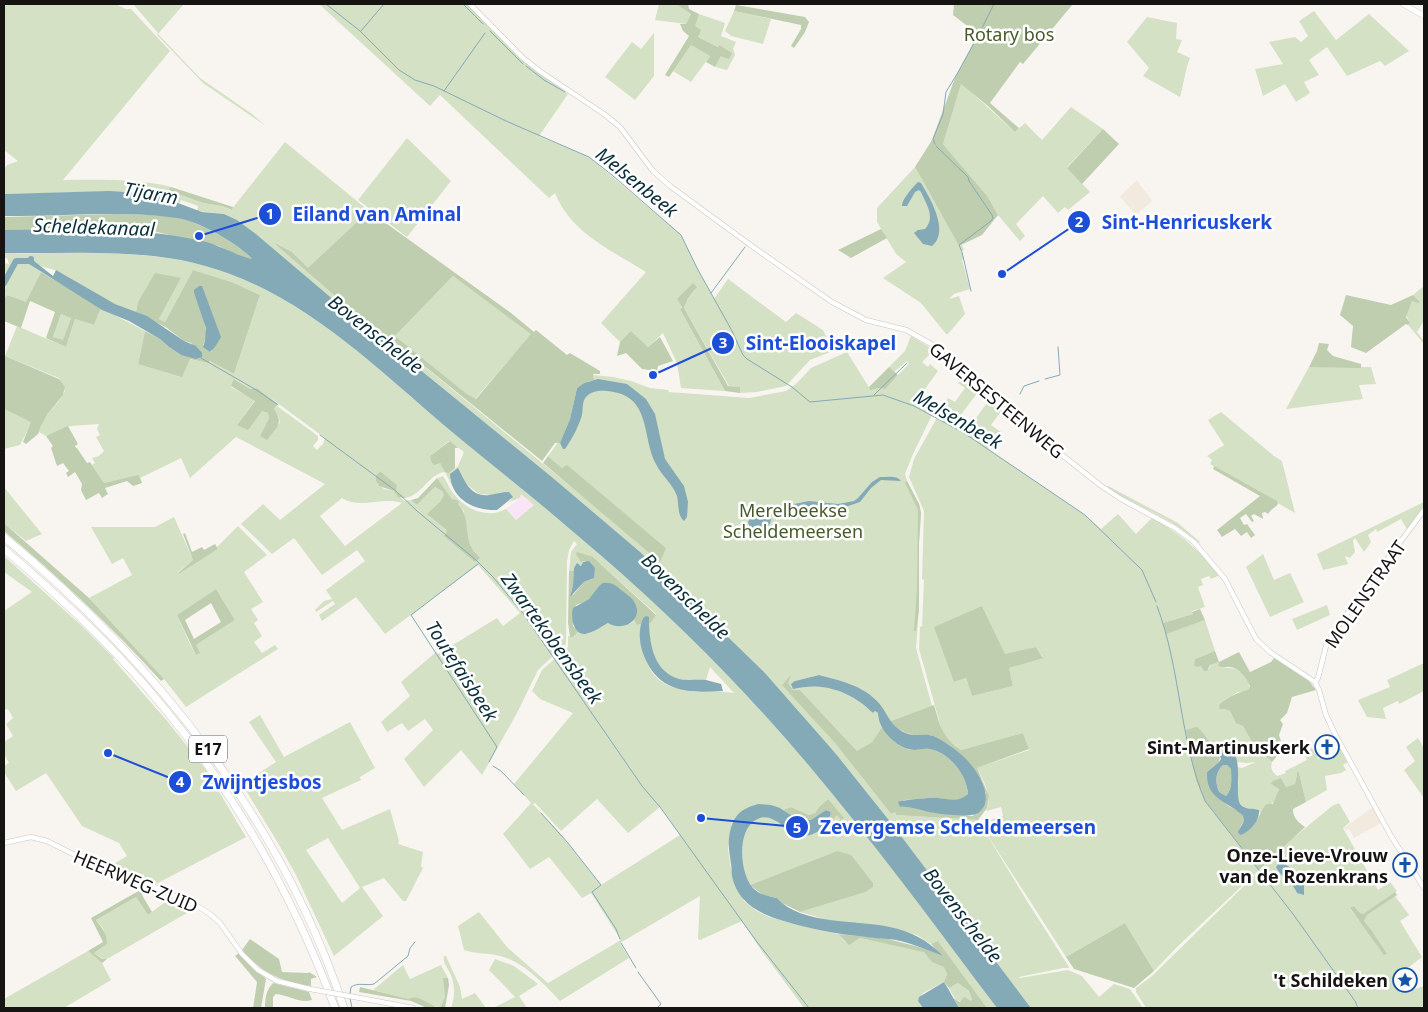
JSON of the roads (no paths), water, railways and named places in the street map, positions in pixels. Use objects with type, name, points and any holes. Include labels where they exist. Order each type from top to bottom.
[{"type":"highway","name":"E17","points":[[4,537],[76,600],[124,649],[162,691],[216,760],[256,821],[297,895],[344,1008]]},
{"type":"highway","name":"E17","points":[[4,549],[68,607],[122,660],[186,734],[213,771],[241,813],[271,865],[314,955],[335,1008]]},
{"type":"main road","points":[[1403,4],[1424,16]]},
{"type":"street","name":"GAVERSESTEENWEG","points":[[470,4],[522,57],[620,127],[653,170],[678,192],[832,302],[866,320],[898,328],[925,340],[939,350],[979,389],[1109,492],[1188,537],[1225,579],[1256,639],[1270,652],[1315,682]]},
{"type":"street","name":"MOLENSTRAAT","points":[[1315,682],[1318,678],[1326,646],[1335,630],[1424,510]]},
{"type":"street","points":[[1315,682],[1320,690],[1326,715],[1334,733],[1391,836],[1424,888]]},
{"type":"street","name":"HEERWEG-ZUID","points":[[4,843],[31,837],[47,841],[93,863],[199,907],[220,923],[242,954],[258,970],[286,984],[413,1008]]},
{"type":"water","points":[[918,182],[921,183],[929,197],[939,223],[937,240],[932,246],[923,244],[914,233],[925,229],[930,220],[929,210],[921,192],[919,190],[915,192],[907,206],[902,206],[906,197]]},
{"type":"water","points":[[109,191],[151,193],[202,212],[224,214],[237,220],[368,329],[553,478],[639,551],[764,672],[836,754],[892,824],[1031,1008],[997,1008],[846,810],[782,734],[687,634],[563,523],[374,365],[320,323],[291,304],[230,274],[175,259],[118,253],[4,253],[4,230],[103,230],[178,236],[215,245],[252,259],[238,247],[206,228],[176,218],[133,214],[4,216],[4,194]]},
{"type":"water","points":[[31,261],[34,261],[53,276],[56,270],[115,304],[147,316],[184,341],[196,346],[202,353],[202,357],[196,359],[181,355],[160,339],[129,321],[102,310],[29,264]]},
{"type":"water","points":[[202,286],[221,337],[210,352],[203,347],[206,328],[194,293],[194,290]]},
{"type":"water","points":[[598,379],[627,384],[646,399],[655,414],[665,459],[684,486],[688,502],[687,517],[684,521],[679,513],[677,496],[651,453],[643,418],[632,400],[621,394],[607,391],[590,393],[584,401],[577,429],[565,449],[563,449],[560,443],[570,419],[577,388],[584,383]]},
{"type":"water","points":[[458,468],[473,491],[482,495],[509,492],[513,497],[497,510],[472,506],[459,497],[451,483],[450,474]]},
{"type":"water","points":[[880,477],[894,477],[901,481],[881,480],[871,488],[860,502],[842,508],[815,505],[778,513],[771,516],[770,524],[766,529],[751,531],[748,522],[757,513],[770,513],[784,506],[809,501],[838,504],[854,501],[872,482]]},
{"type":"water","points":[[589,561],[595,568],[594,578],[584,582],[570,597],[574,568],[577,563],[581,566],[583,562]]},
{"type":"water","points":[[603,583],[615,585],[632,599],[637,613],[635,618],[627,625],[614,626],[608,623],[592,632],[580,633],[574,626],[573,608],[589,599]]},
{"type":"water","points":[[649,617],[651,645],[663,669],[679,679],[706,680],[721,684],[723,691],[687,691],[666,684],[658,677],[650,668],[641,647],[640,627],[643,618]]},
{"type":"water","points":[[819,675],[850,684],[864,691],[877,701],[896,727],[905,733],[933,736],[964,757],[979,777],[985,793],[986,800],[978,813],[962,815],[940,814],[900,807],[898,802],[911,800],[935,798],[960,799],[968,794],[967,787],[960,772],[950,760],[929,749],[914,750],[901,746],[885,732],[881,726],[878,713],[875,711],[873,713],[856,699],[836,690],[815,686],[793,689],[791,684],[795,681]]},
{"type":"water","points":[[1211,742],[1230,749],[1237,761],[1238,794],[1241,805],[1245,808],[1259,810],[1258,818],[1254,825],[1240,835],[1238,832],[1244,821],[1243,816],[1219,799],[1210,789],[1207,772],[1221,759],[1219,754],[1206,749],[1206,744]],"holes":[[[1223,765],[1227,765],[1231,769],[1231,787],[1226,796],[1219,792],[1216,778],[1220,768]]]},
{"type":"water","points":[[758,804],[771,805],[780,808],[794,817],[811,820],[826,810],[831,812],[827,826],[816,833],[802,836],[769,818],[754,821],[745,835],[742,854],[745,873],[753,888],[764,895],[777,898],[787,907],[814,917],[877,925],[906,931],[931,945],[943,956],[902,941],[823,931],[779,920],[749,905],[736,888],[732,876],[729,838],[737,815],[745,809]]},
{"type":"water","points":[[1279,863],[1288,866],[1297,878],[1304,883],[1304,895],[1297,893],[1293,886],[1278,871],[1276,867]]},
{"type":"water","points":[[944,982],[959,1008],[923,1008],[918,1001],[919,997]]},
{"type":"waterway","name":"Melsenbeek","points":[[326,4],[360,31],[399,70],[415,80],[434,86],[506,121],[589,157],[612,175],[681,235],[743,355],[747,359],[792,387],[810,402],[883,395],[914,406],[964,433],[1085,515],[1142,570],[1156,602]]},
{"type":"waterway","points":[[361,31],[384,4]]},
{"type":"waterway","points":[[463,4],[483,24]]},
{"type":"waterway","points":[[982,28],[994,4]]},
{"type":"waterway","points":[[490,31],[523,64]]},
{"type":"waterway","points":[[444,91],[485,33]]},
{"type":"waterway","points":[[935,144],[933,139],[943,114],[946,92],[979,34]]},
{"type":"waterway","points":[[526,66],[544,80],[565,92]]},
{"type":"waterway","points":[[936,146],[968,177],[993,218],[959,245],[971,291]]},
{"type":"waterway","name":"Tijarm","points":[[175,211],[199,218]]},
{"type":"waterway","points":[[711,293],[745,247]]},
{"type":"waterway","points":[[4,283],[16,261],[31,261],[31,259]]},
{"type":"waterway","points":[[1045,379],[1060,375],[1058,347]]},
{"type":"waterway","name":"Zwartekobensbeek","points":[[201,358],[258,391],[278,405]]},
{"type":"waterway","points":[[874,395],[907,363]]},
{"type":"waterway","points":[[1020,394],[1024,386],[1039,381]]},
{"type":"waterway","name":"Zwartekobensbeek","points":[[320,435],[396,491],[493,577],[522,612],[642,786],[660,807],[757,942],[809,1008]]},
{"type":"waterway","name":"Toutefaisbeek","points":[[478,564],[411,615],[497,747],[489,762]]},
{"type":"waterway","name":"Melsenbeek","points":[[1157,606],[1171,654],[1190,753],[1205,801],[1293,914],[1355,1001],[1358,1008]]},
{"type":"waterway","name":"Toutefaisbeek","points":[[493,766],[501,771],[524,795]]},
{"type":"waterway","name":"Toutefaisbeek","points":[[541,813],[568,843],[601,885],[592,892],[616,929],[620,939]]},
{"type":"waterway","points":[[350,994],[351,987],[359,984],[374,984],[408,956],[410,948],[415,942]]},
{"type":"waterway","name":"Toutefaisbeek","points":[[621,943],[636,968]]},
{"type":"waterway","name":"Toutefaisbeek","points":[[638,972],[661,1004],[657,1008]]},
{"type":"waterway","points":[[350,998],[352,1008]]},
{"type":"place","name":"Eiland van Aminal","points":[[199,236]]},
{"type":"place","name":"Sint-Henricuskerk","points":[[1002,274]]},
{"type":"place","name":"Sint-Elooiskapel","points":[[653,375]]},
{"type":"place","name":"Sint-Martinuskerk","points":[[1327,747]]},
{"type":"place","name":"Zwijntjesbos","points":[[108,753]]},
{"type":"place","name":"Zevergemse Scheldemeersen","points":[[701,818]]},
{"type":"place","name":"Onze-Lieve-Vrouw van de Rozenkrans","points":[[1405,865]]},
{"type":"place","name":"'t Schildeken","points":[[1405,980]]},
{"type":"park label","name":"Rotary bos","points":[[1009,34]]},
{"type":"park label","name":"Merelbeekse Scheldemeersen","points":[[793,520]]},
{"type":"water label","name":"Scheldekanaal","points":[[94,227]]},
{"type":"water label","name":"Bovenschelde","points":[[376,334]]},
{"type":"water label","name":"Bovenschelde","points":[[686,596]]},
{"type":"water label","name":"Bovenschelde","points":[[963,915]]}]
